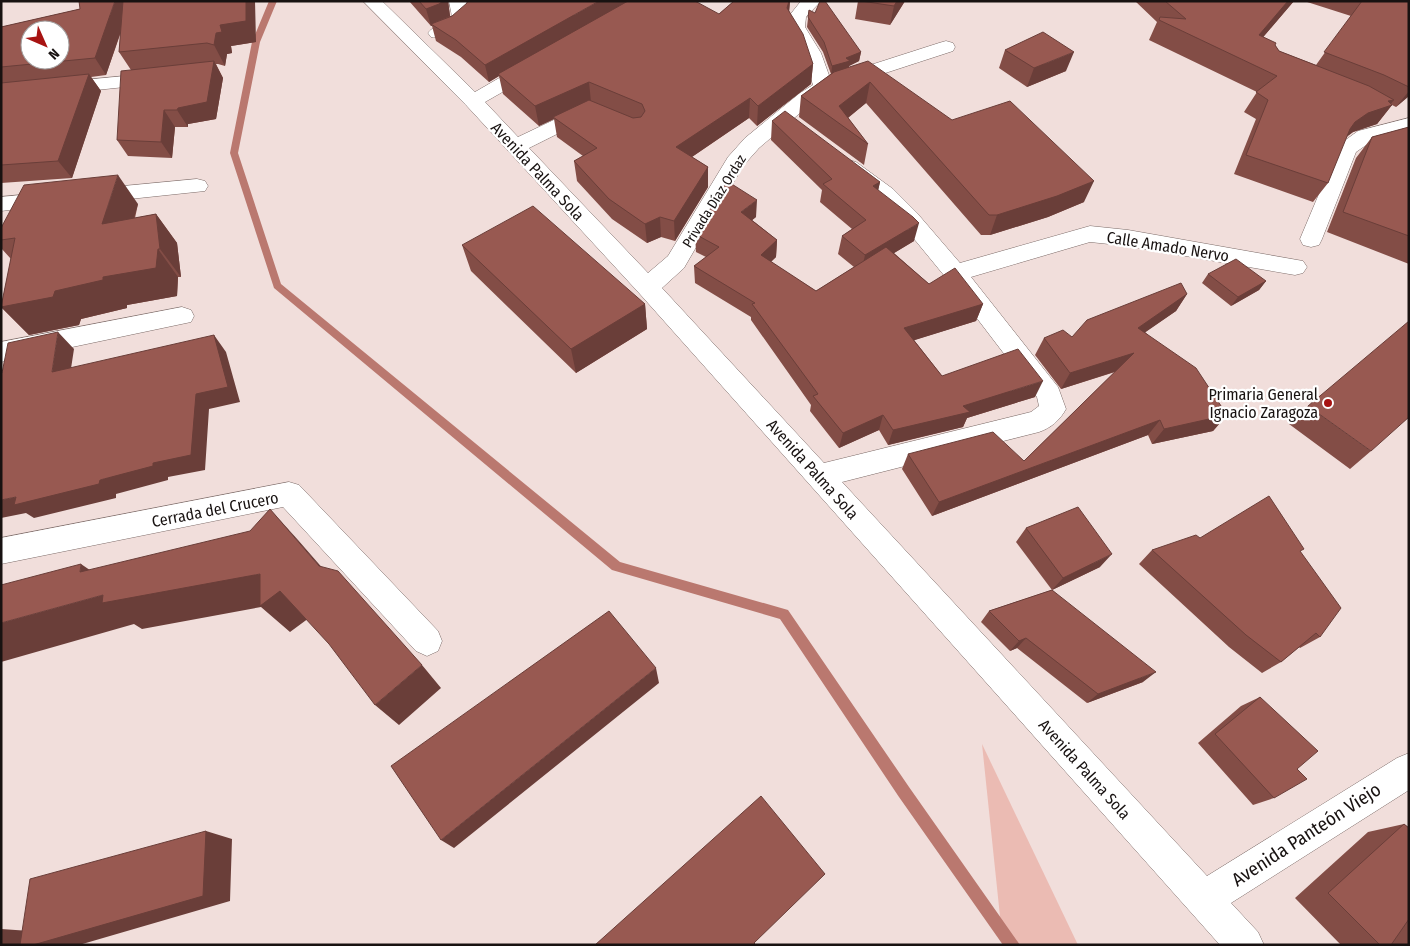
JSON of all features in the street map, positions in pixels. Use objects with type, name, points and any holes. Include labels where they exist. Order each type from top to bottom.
[{"type":"street","name":"Avenida Palma Sola","points":[[372,1],[473,101],[647,287],[1245,945]]},
{"type":"street","points":[[414,41],[451,27],[461,19],[458,1]]},
{"type":"street","points":[[811,2],[799,13],[795,22],[798,34],[813,55],[823,86]]},
{"type":"street","name":"Privada Díaz Ordaz","points":[[647,287],[676,262],[735,162],[752,143],[790,123],[823,86],[946,47]]},
{"type":"street","points":[[473,101],[548,58]]},
{"type":"street","points":[[1,94],[179,76]]},
{"type":"street","points":[[515,146],[592,110],[609,118]]},
{"type":"street","points":[[1385,112],[1409,124]]},
{"type":"street","points":[[1310,239],[1347,149],[1365,136],[1409,124]]},
{"type":"street","points":[[820,476],[1039,421],[1053,409],[1049,394],[955,273],[888,198],[834,156]]},
{"type":"street","points":[[1,204],[197,186]]},
{"type":"street","name":"Calle Amado Nervo","points":[[955,273],[1090,234],[1185,247],[1295,267]]},
{"type":"street","points":[[1,352],[182,316]]},
{"type":"street","name":"Cerrada del Crucero","points":[[1,551],[289,494],[427,641]]},
{"type":"street","name":"Avenida Panteón Viejo","points":[[1204,900],[1409,770]]},
{"type":"shaded area","points":[[982,744],[1078,945],[1003,945]]},
{"type":"building","points":[[79,1],[115,1],[95,58],[70,60],[70,20],[32,20],[80,9]]},
{"type":"building","points":[[123,1],[246,1],[246,21],[220,25],[222,32],[216,33],[214,45],[207,43],[119,52]]},
{"type":"building","points":[[419,1],[443,1],[426,9]]},
{"type":"building","points":[[467,1],[599,1],[485,65],[456,40],[431,24],[452,16]]},
{"type":"building","points":[[628,1],[695,1],[719,14],[734,1],[789,1],[787,8],[803,34],[813,64],[758,106],[750,98],[676,147],[708,167],[674,221],[660,217],[645,224],[609,199],[574,161],[597,148],[553,117],[589,100],[633,118],[641,117],[645,111],[642,104],[589,82],[535,106],[498,74]]},
{"type":"building","points":[[820,1],[825,1],[861,52],[846,58],[850,61],[832,66],[824,42],[808,17],[809,10],[815,13]]},
{"type":"building","points":[[861,1],[897,1],[894,6]]},
{"type":"building","points":[[1165,1],[1288,1],[1259,35],[1276,43],[1275,45],[1279,51],[1369,86],[1394,100],[1388,101],[1392,105],[1368,113],[1355,122],[1350,129],[1328,183],[1246,155],[1268,100],[1256,92],[1277,76],[1159,20],[1160,17],[1186,19]]},
{"type":"building","points":[[1362,1],[1409,1],[1409,87],[1384,75],[1324,52]]},
{"type":"building","points":[[20,23],[20,65],[1,67],[1,27]]},
{"type":"building","points":[[1043,32],[1074,52],[1034,68],[1005,50]]},
{"type":"building","points":[[214,61],[207,102],[178,108],[177,110],[164,110],[161,142],[117,140],[121,71]]},
{"type":"building","points":[[868,61],[952,120],[1010,101],[1094,181],[1057,196],[997,215],[989,215],[870,82],[839,106],[868,144],[801,96],[834,72]]},
{"type":"building","points":[[89,74],[58,161],[1,165],[1,83]]},
{"type":"building","points":[[785,111],[880,182],[873,186],[919,223],[865,255],[842,236],[866,220],[823,184],[832,179],[772,121]]},
{"type":"building","points":[[1409,127],[1409,236],[1343,212],[1372,137]]},
{"type":"building","points":[[118,175],[102,224],[156,214],[160,249],[158,249],[156,268],[103,277],[103,280],[55,291],[53,297],[1,307],[15,238],[1,240],[1,228],[24,185]]},
{"type":"building","points":[[727,181],[757,200],[741,212],[777,240],[761,255],[816,291],[886,247],[929,284],[955,268],[983,304],[904,328],[942,376],[1018,349],[1043,381],[963,406],[970,412],[893,430],[883,415],[843,433],[813,396],[818,394],[752,304],[755,303],[694,266],[719,247],[695,234]]},
{"type":"building","points":[[533,206],[645,304],[571,349],[462,245]]},
{"type":"building","points":[[1236,259],[1266,281],[1238,297],[1208,274]]},
{"type":"building","points":[[1181,283],[1187,294],[1138,328],[1196,368],[1227,415],[1164,429],[1160,420],[939,502],[908,454],[993,432],[1024,461],[1134,353],[1070,373],[1044,338],[1063,330],[1072,337],[1087,320]]},
{"type":"building","points":[[1409,321],[1409,417],[1371,451],[1308,406]]},
{"type":"building","points":[[58,332],[52,372],[214,335],[228,387],[196,394],[191,455],[153,463],[153,466],[100,480],[99,484],[14,505],[16,497],[1,500],[1,373],[8,343]]},
{"type":"building","points":[[1269,496],[1304,549],[1300,551],[1341,608],[1320,637],[1316,633],[1281,662],[1246,635],[1152,550],[1196,535],[1200,538]]},
{"type":"building","points":[[1078,507],[1112,554],[1063,578],[1026,528]]},
{"type":"building","points":[[270,509],[319,566],[338,571],[422,665],[375,705],[329,644],[280,591],[260,606],[260,574],[102,603],[103,595],[1,623],[1,585],[81,564],[80,572],[250,531]]},
{"type":"building","points":[[1052,590],[1156,672],[1098,694],[1026,638],[1019,641],[989,611]]},
{"type":"building","points":[[609,611],[656,668],[441,840],[391,766]]},
{"type":"building","points":[[1260,697],[1318,751],[1297,769],[1307,779],[1274,798],[1215,734]]},
{"type":"building","points":[[761,796],[825,874],[754,943],[756,945],[595,945]]},
{"type":"building","points":[[1404,824],[1409,828],[1409,919],[1391,945],[1380,945],[1328,893]]},
{"type":"building","points":[[206,831],[203,896],[33,945],[20,945],[30,879]]},
{"type":"waterway","points":[[273,1],[256,42],[234,153],[277,286],[616,566],[784,614],[904,792],[1012,945]]},
{"type":"place","name":"Primaria General Ignacio Zaragoza","points":[[1328,403]]}]
